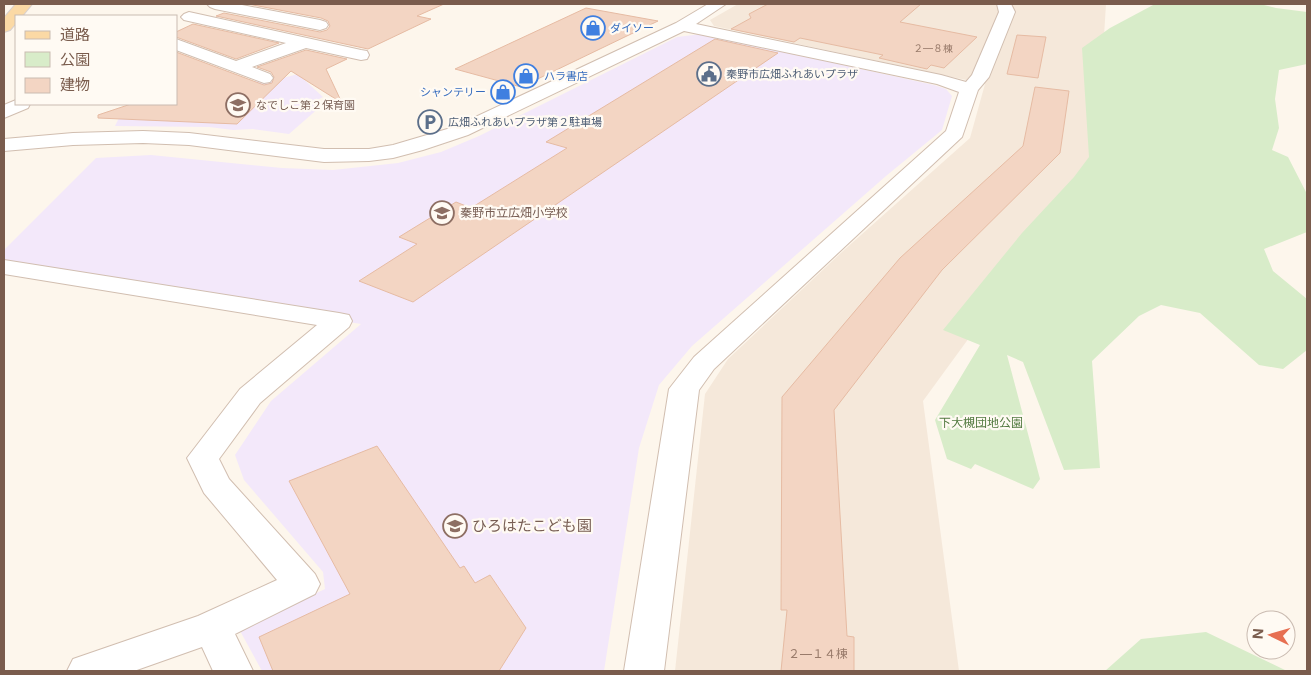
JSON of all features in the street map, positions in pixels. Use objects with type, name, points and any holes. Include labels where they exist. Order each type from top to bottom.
[{"type":"main road","points":[[4,28],[24,4]]},
{"type":"street","points":[[182,20],[214,4],[320,25]]},
{"type":"street","points":[[4,144],[131,136],[189,139],[323,155],[370,155],[397,151],[426,144],[461,131],[682,26],[718,4]]},
{"type":"street","points":[[644,671],[684,389],[704,363],[955,133],[969,89],[980,77],[1007,12],[1004,4]]},
{"type":"street","points":[[182,20],[361,55]]},
{"type":"street","points":[[682,26],[941,80],[969,89]]},
{"type":"street","points":[[236,67],[302,43]]},
{"type":"street","points":[[178,45],[264,78]]},
{"type":"street","points":[[4,112],[19,105]]},
{"type":"street","points":[[4,267],[339,321],[250,396],[203,458],[216,485],[302,584],[212,627],[87,671]]},
{"type":"street","points":[[212,627],[233,671]]},
{"type":"shaded area","points":[[738,4],[1106,4],[1096,164],[923,401],[959,671],[675,671],[705,394],[728,359],[843,251],[970,138],[985,84],[714,26],[710,20]]},
{"type":"shaded area","name":"秦野市立広畑小学校","points":[[701,34],[934,85],[946,89],[952,96],[942,130],[886,176],[692,346],[659,385],[639,448],[604,671],[262,671],[239,629],[325,589],[323,572],[244,480],[235,455],[271,401],[361,324],[4,267],[4,250],[96,158],[151,155],[282,168],[333,170],[398,163],[441,152],[479,136],[677,37]]},
{"type":"shaded area","name":"なでしこ第２保育園","points":[[298,74],[323,97],[317,100],[320,107],[289,134],[253,129],[115,126],[119,118],[140,110],[159,105],[178,105],[178,103],[219,90],[279,76],[283,78]]},
{"type":"green space","name":"下大槻団地公園","points":[[1155,4],[1260,4],[1307,12],[1307,64],[1279,70],[1275,99],[1279,128],[1272,150],[1288,157],[1307,194],[1307,232],[1264,249],[1273,271],[1307,299],[1307,350],[1283,369],[1259,365],[1200,313],[1161,305],[1139,316],[1092,361],[1100,468],[1064,470],[1023,362],[1007,355],[1040,479],[1033,489],[975,464],[971,469],[947,459],[935,420],[980,345],[943,330],[1022,233],[1074,177],[1089,157],[1082,48],[1110,28]]},
{"type":"green space","points":[[1206,632],[1246,651],[1246,660],[1264,660],[1287,671],[1105,671],[1141,639]]},
{"type":"building","points":[[248,4],[444,4],[417,16],[431,19],[368,49],[216,16],[224,13],[320,32],[327,30],[330,26],[328,21],[321,18]]},
{"type":"building","points":[[768,4],[921,4],[900,22],[977,37],[944,68],[931,65],[927,69],[879,58],[883,55],[800,38],[794,42],[731,29],[751,18],[749,14]]},
{"type":"building","points":[[586,8],[658,21],[521,87],[455,69]]},
{"type":"building","points":[[193,24],[279,43],[236,59],[178,38],[178,31]]},
{"type":"building","points":[[1017,35],[1046,37],[1038,78],[1007,74]]},
{"type":"building","points":[[715,39],[778,53],[413,302],[359,281],[417,244],[399,237],[456,202],[471,208],[567,148],[546,142]]},
{"type":"building","points":[[306,50],[347,59],[326,69],[342,103],[291,71],[237,124],[98,118],[98,115],[128,105],[178,105],[178,53],[264,85],[272,83],[274,77],[271,72],[257,67]]},
{"type":"building","points":[[1035,87],[1069,91],[1060,153],[942,270],[834,410],[847,636],[854,637],[854,671],[781,671],[787,610],[781,610],[782,397],[900,258],[1023,146]]},
{"type":"building","points":[[377,446],[460,568],[464,566],[475,583],[490,575],[526,628],[499,671],[273,671],[259,637],[350,594],[289,481]]},
{"type":"place","name":"ダイソー","points":[[593,28]]},
{"type":"place","name":"秦野市広畑ふれあいプラザ","points":[[709,74]]},
{"type":"place","name":"ハラ書店","points":[[526,76]]},
{"type":"place","name":"シャンテリー","points":[[503,92]]},
{"type":"place","name":"なでしこ第２保育園","points":[[238,105]]},
{"type":"place","name":"広畑ふれあいプラザ第２駐車場","points":[[430,122]]},
{"type":"place","name":"秦野市立広畑小学校","points":[[442,213]]},
{"type":"place","name":"ひろはたこども園","points":[[455,526]]}]
